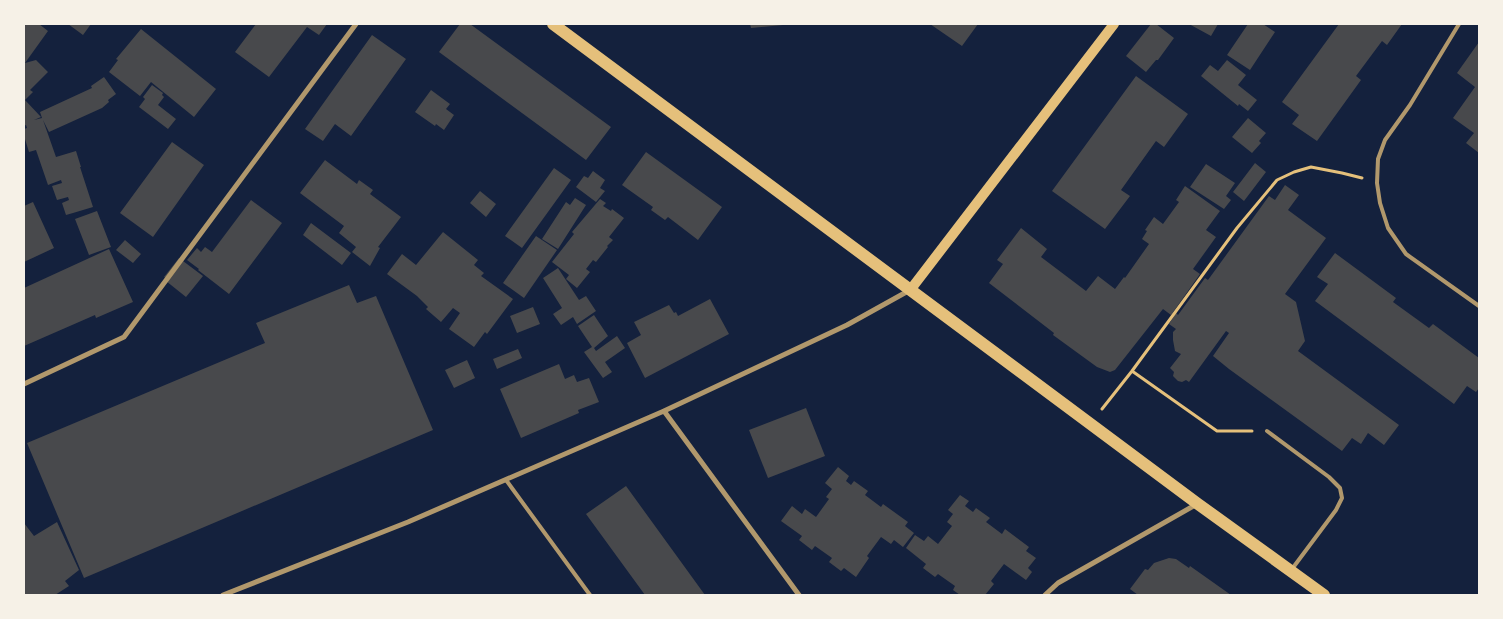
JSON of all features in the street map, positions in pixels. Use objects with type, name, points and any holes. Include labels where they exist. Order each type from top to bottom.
[{"type":"main road","points":[[553,24],[1198,504],[1324,595]]},
{"type":"main road","points":[[911,289],[1114,24]]},
{"type":"street","points":[[24,384],[124,337],[356,24]]},
{"type":"street","points":[[223,595],[399,526],[664,411],[847,326],[911,289]]},
{"type":"street","points":[[664,411],[799,595]]},
{"type":"street","points":[[1045,595],[1058,583],[1198,504]]},
{"type":"lane","points":[[1459,24],[1410,105],[1384,140],[1378,159],[1377,183],[1380,203],[1388,228],[1406,254],[1479,306]]},
{"type":"lane","points":[[1267,431],[1329,476],[1340,488],[1342,498],[1336,510],[1290,571]]},
{"type":"lane","points":[[506,480],[590,595]]},
{"type":"path","points":[[1091,424],[1237,228],[1277,180],[1294,172],[1311,168],[1342,173],[1377,183]]},
{"type":"path","points":[[1132,371],[1217,431],[1267,431]]},
{"type":"building","points":[[24,24],[39,24],[48,31],[25,63],[36,60],[48,72],[30,90],[33,92],[25,100],[41,117],[34,120],[42,118],[40,112],[92,88],[91,86],[104,77],[116,94],[102,108],[49,132],[43,120],[56,157],[76,151],[93,207],[66,215],[62,203],[69,200],[68,197],[57,200],[52,186],[62,183],[61,180],[48,185],[36,150],[29,152],[24,136],[24,129],[27,128],[26,125],[24,126]]},
{"type":"building","points":[[68,24],[91,24],[83,35]]},
{"type":"building","points":[[256,24],[327,24],[319,35],[307,27],[269,77],[235,52]]},
{"type":"building","points":[[460,24],[470,24],[611,127],[586,160],[439,52]]},
{"type":"building","points":[[750,24],[783,24],[783,25],[751,28]]},
{"type":"building","points":[[930,24],[978,24],[962,46]]},
{"type":"building","points":[[1151,24],[1156,24],[1174,38],[1158,60],[1146,72],[1126,56]]},
{"type":"building","points":[[1189,24],[1218,24],[1211,36]]},
{"type":"building","points":[[1248,24],[1263,24],[1275,32],[1250,70],[1227,55]]},
{"type":"building","points":[[1339,24],[1402,24],[1387,45],[1382,41],[1356,76],[1361,80],[1317,141],[1292,124],[1299,115],[1282,102]]},
{"type":"building","points":[[141,29],[216,89],[194,117],[151,82],[140,96],[109,72],[118,60],[116,59]]},
{"type":"building","points":[[372,35],[406,59],[351,136],[335,124],[323,141],[305,129]]},
{"type":"building","points":[[1479,42],[1479,153],[1466,143],[1474,133],[1453,118],[1475,87],[1457,73]]},
{"type":"building","points":[[1227,60],[1246,75],[1238,85],[1257,100],[1248,111],[1239,104],[1238,106],[1201,76],[1210,65],[1218,71]]},
{"type":"building","points":[[1136,76],[1188,114],[1164,147],[1156,141],[1121,190],[1130,196],[1105,229],[1052,191]]},
{"type":"building","points":[[152,85],[163,93],[164,97],[158,105],[176,119],[168,129],[139,107],[145,99],[143,97]]},
{"type":"building","points":[[431,90],[450,104],[446,109],[454,115],[444,130],[415,112]]},
{"type":"building","points":[[1248,118],[1266,133],[1259,141],[1261,143],[1252,153],[1232,137]]},
{"type":"building","points":[[172,142],[204,165],[153,237],[120,213]]},
{"type":"building","points":[[646,152],[722,207],[698,240],[668,217],[665,220],[651,210],[653,207],[622,185]]},
{"type":"building","points":[[325,160],[357,184],[359,180],[373,190],[370,194],[401,217],[378,247],[380,248],[370,266],[352,252],[356,247],[339,233],[344,226],[300,193]]},
{"type":"building","points":[[1255,163],[1266,172],[1244,201],[1233,192]]},
{"type":"building","points":[[1206,164],[1235,183],[1226,196],[1231,200],[1224,209],[1190,187]]},
{"type":"building","points":[[554,168],[571,180],[522,248],[505,236]]},
{"type":"building","points":[[593,171],[605,180],[600,188],[605,191],[596,202],[576,187],[584,176],[588,178]]},
{"type":"building","points":[[1285,185],[1299,195],[1288,210],[1326,238],[1285,294],[1296,302],[1305,341],[1298,351],[1399,425],[1384,445],[1368,433],[1361,444],[1352,438],[1342,451],[1213,356],[1229,333],[1226,331],[1189,382],[1186,380],[1178,381],[1173,376],[1174,372],[1170,368],[1181,354],[1175,351],[1173,332],[1176,329],[1169,324],[1176,313],[1178,315],[1205,278],[1208,280],[1269,196],[1275,200]]},
{"type":"building","points":[[1185,186],[1220,211],[1206,230],[1216,237],[1193,269],[1200,274],[1171,315],[1163,309],[1115,370],[1110,372],[1097,367],[1053,335],[1054,333],[989,283],[1003,264],[997,260],[1021,228],[1047,249],[1041,257],[1086,291],[1098,276],[1115,289],[1149,244],[1142,239],[1147,231],[1145,230],[1154,217],[1163,224],[1179,202],[1176,200]]},
{"type":"building","points":[[480,191],[496,204],[486,217],[470,203]]},
{"type":"building","points":[[575,198],[586,205],[558,249],[542,239],[566,202],[570,205]]},
{"type":"building","points":[[600,199],[606,203],[603,206],[611,211],[612,209],[624,218],[609,237],[613,240],[596,262],[593,260],[586,269],[590,272],[577,288],[566,279],[569,275],[552,262],[574,234],[572,232]]},
{"type":"building","points":[[251,200],[282,223],[229,294],[187,260],[197,248],[201,252],[205,247],[212,252]]},
{"type":"building","points":[[33,202],[54,248],[24,262],[24,206]]},
{"type":"building","points":[[97,211],[111,247],[89,255],[75,219]]},
{"type":"building","points":[[311,223],[351,253],[342,265],[303,235]]},
{"type":"building","points":[[443,232],[478,260],[474,265],[484,273],[481,276],[513,299],[487,334],[485,332],[474,347],[449,329],[460,313],[453,308],[441,322],[426,309],[428,307],[417,296],[387,274],[402,254],[416,265]]},
{"type":"building","points":[[536,236],[557,250],[524,298],[503,283]]},
{"type":"building","points":[[125,240],[141,254],[133,263],[116,250]]},
{"type":"building","points":[[109,249],[133,302],[96,318],[95,315],[24,346],[24,288]]},
{"type":"building","points":[[1335,253],[1396,298],[1393,302],[1429,328],[1433,324],[1479,358],[1479,388],[1476,392],[1467,386],[1454,404],[1315,301],[1328,284],[1317,277]]},
{"type":"building","points":[[179,258],[203,276],[186,297],[166,281],[167,279],[164,277]]},
{"type":"building","points":[[558,268],[579,300],[586,296],[596,311],[577,324],[573,317],[561,325],[553,314],[562,308],[543,278]]},
{"type":"building","points":[[349,285],[357,303],[376,296],[433,430],[84,578],[27,443],[265,343],[256,323]]},
{"type":"building","points":[[710,299],[729,334],[645,378],[627,343],[641,335],[634,322],[669,305],[678,316]]},
{"type":"building","points":[[533,307],[540,324],[517,333],[510,316]]},
{"type":"building","points":[[594,315],[608,336],[594,348],[596,351],[617,336],[625,348],[605,362],[612,372],[603,378],[584,352],[592,347],[578,326]]},
{"type":"building","points":[[518,349],[522,358],[497,369],[493,359]]},
{"type":"building","points":[[467,360],[475,378],[454,388],[445,370]]},
{"type":"building","points":[[559,364],[565,379],[574,375],[577,382],[589,378],[599,402],[578,410],[579,413],[521,438],[500,389]]},
{"type":"building","points":[[806,408],[825,456],[768,478],[749,430]]},
{"type":"building","points":[[838,467],[849,476],[846,481],[851,485],[854,481],[868,491],[865,495],[881,507],[883,504],[908,522],[905,526],[914,533],[903,547],[894,540],[891,544],[881,537],[867,556],[869,558],[856,577],[844,568],[841,571],[829,562],[832,558],[815,546],[812,550],[799,540],[802,536],[781,521],[792,506],[802,514],[805,509],[816,517],[829,499],[826,497],[832,489],[825,483]]},
{"type":"building","points":[[626,486],[705,595],[645,595],[586,514]]},
{"type":"building","points":[[960,495],[969,501],[965,506],[973,512],[976,508],[990,518],[986,522],[1002,534],[1005,529],[1029,547],[1026,551],[1036,558],[1028,568],[1032,572],[1026,580],[1004,564],[991,581],[994,584],[985,595],[960,595],[953,590],[955,586],[938,574],[935,577],[923,568],[926,564],[906,548],[915,535],[924,541],[928,536],[938,544],[952,526],[947,522],[953,514],[948,510]]},
{"type":"building","points":[[57,522],[79,570],[65,581],[69,586],[55,595],[24,595],[24,523],[34,536]]},
{"type":"building","points":[[1169,558],[1176,559],[1189,568],[1190,566],[1231,595],[1138,595],[1130,589],[1145,569],[1148,570],[1154,563]]}]
